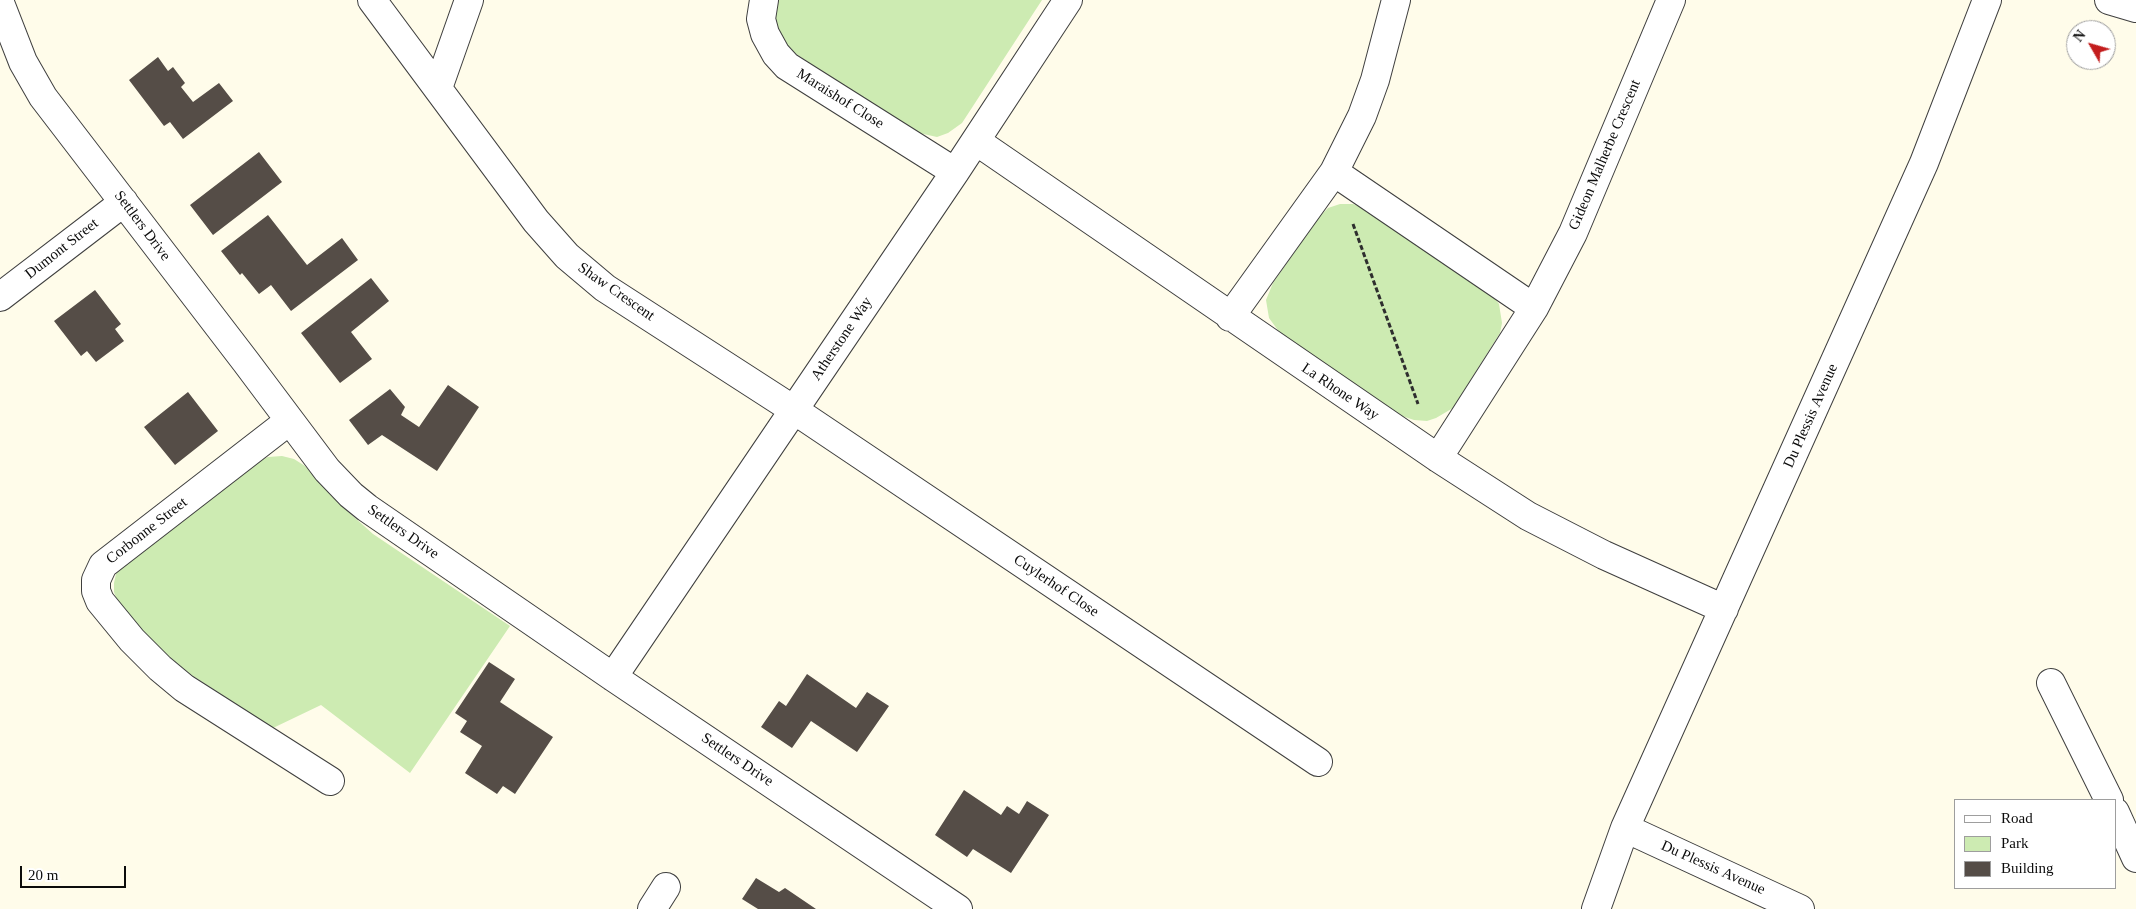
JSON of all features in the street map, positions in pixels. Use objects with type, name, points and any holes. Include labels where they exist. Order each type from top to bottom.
[{"type":"street","name":"Shaw Crescent","points":[[372,0],[536,222],[567,256],[605,288],[794,410]]},
{"type":"street","points":[[438,88],[469,0]]},
{"type":"street","name":"Maraishof Close","points":[[764,0],[762,18],[765,34],[776,54],[788,66],[955,172]]},
{"type":"street","name":"Atherstone Way","points":[[613,678],[976,141],[1068,0]]},
{"type":"street","points":[[1230,317],[1334,172],[1362,116],[1375,80],[1396,0]]},
{"type":"street","name":"Gideon Malherbe Crescent","points":[[1438,458],[1534,308],[1572,233],[1671,0]]},
{"type":"street","name":"Du Plessis Avenue","points":[[1596,909],[1626,828],[1924,163],[1987,0]]},
{"type":"street","points":[[2109,0],[2136,8]]},
{"type":"street","name":"Settlers Drive","points":[[0,3],[11,36],[33,81],[327,470],[368,508],[613,678],[958,909]]},
{"type":"street","name":"La Rhone Way","points":[[976,141],[1230,317],[1438,458],[1528,516],[1604,555],[1724,609]]},
{"type":"street","points":[[1334,172],[1534,308]]},
{"type":"street","name":"Dumont Street","points":[[0,297],[124,202]]},
{"type":"street","name":"Cuylerhof Close","points":[[794,410],[1318,762]]},
{"type":"street","name":"Corbonne Street","points":[[289,421],[103,565],[96,580],[96,591],[100,601],[132,640],[160,668],[184,688],[330,781]]},
{"type":"street","points":[[2051,683],[2109,799]]},
{"type":"street","points":[[2116,814],[2133,845]]},
{"type":"street","name":"Du Plessis Avenue","points":[[1626,828],[1800,909]]},
{"type":"path","points":[[1350,218],[1421,412]]},
{"type":"green space","points":[[778,0],[1042,0],[962,123],[948,133],[937,137],[910,131],[786,47],[773,27]]},
{"type":"green space","points":[[1340,204],[1353,204],[1365,209],[1493,296],[1499,304],[1502,323],[1500,333],[1453,408],[1436,418],[1427,421],[1414,420],[1402,416],[1280,333],[1269,318],[1266,300],[1273,283],[1319,217],[1328,208]]},
{"type":"green space","points":[[282,456],[294,459],[305,466],[344,508],[373,534],[510,626],[410,773],[321,705],[273,728],[190,674],[155,645],[117,600],[114,592],[114,583],[116,574],[121,567],[255,463],[268,457]]},
{"type":"building","points":[[158,57],[168,71],[173,67],[185,83],[181,87],[193,102],[219,83],[233,101],[183,139],[170,122],[164,126],[129,80]]},
{"type":"building","points":[[259,152],[282,182],[213,235],[190,205]]},
{"type":"building","points":[[268,215],[307,265],[342,238],[358,260],[291,311],[271,285],[259,294],[242,273],[240,275],[221,251]]},
{"type":"building","points":[[371,278],[389,301],[351,332],[372,359],[340,383],[301,333]]},
{"type":"building","points":[[95,290],[121,324],[115,329],[124,341],[96,362],[87,351],[81,356],[54,321]]},
{"type":"building","points":[[448,385],[479,407],[437,471],[382,435],[368,445],[349,420],[390,389],[405,407],[401,415],[419,427]]},
{"type":"building","points":[[188,392],[218,431],[175,465],[144,427]]},
{"type":"building","points":[[489,662],[515,679],[500,702],[553,737],[515,794],[503,786],[497,794],[465,773],[482,746],[460,732],[467,721],[455,713]]},
{"type":"building","points":[[807,674],[856,708],[867,692],[889,706],[857,752],[811,721],[792,748],[761,727],[779,701],[786,706]]},
{"type":"building","points":[[964,790],[1001,815],[1007,806],[1019,814],[1027,801],[1049,815],[1011,873],[973,849],[967,857],[935,835]]},
{"type":"building","points":[[756,878],[779,892],[785,888],[816,909],[758,909],[742,899]]}]
